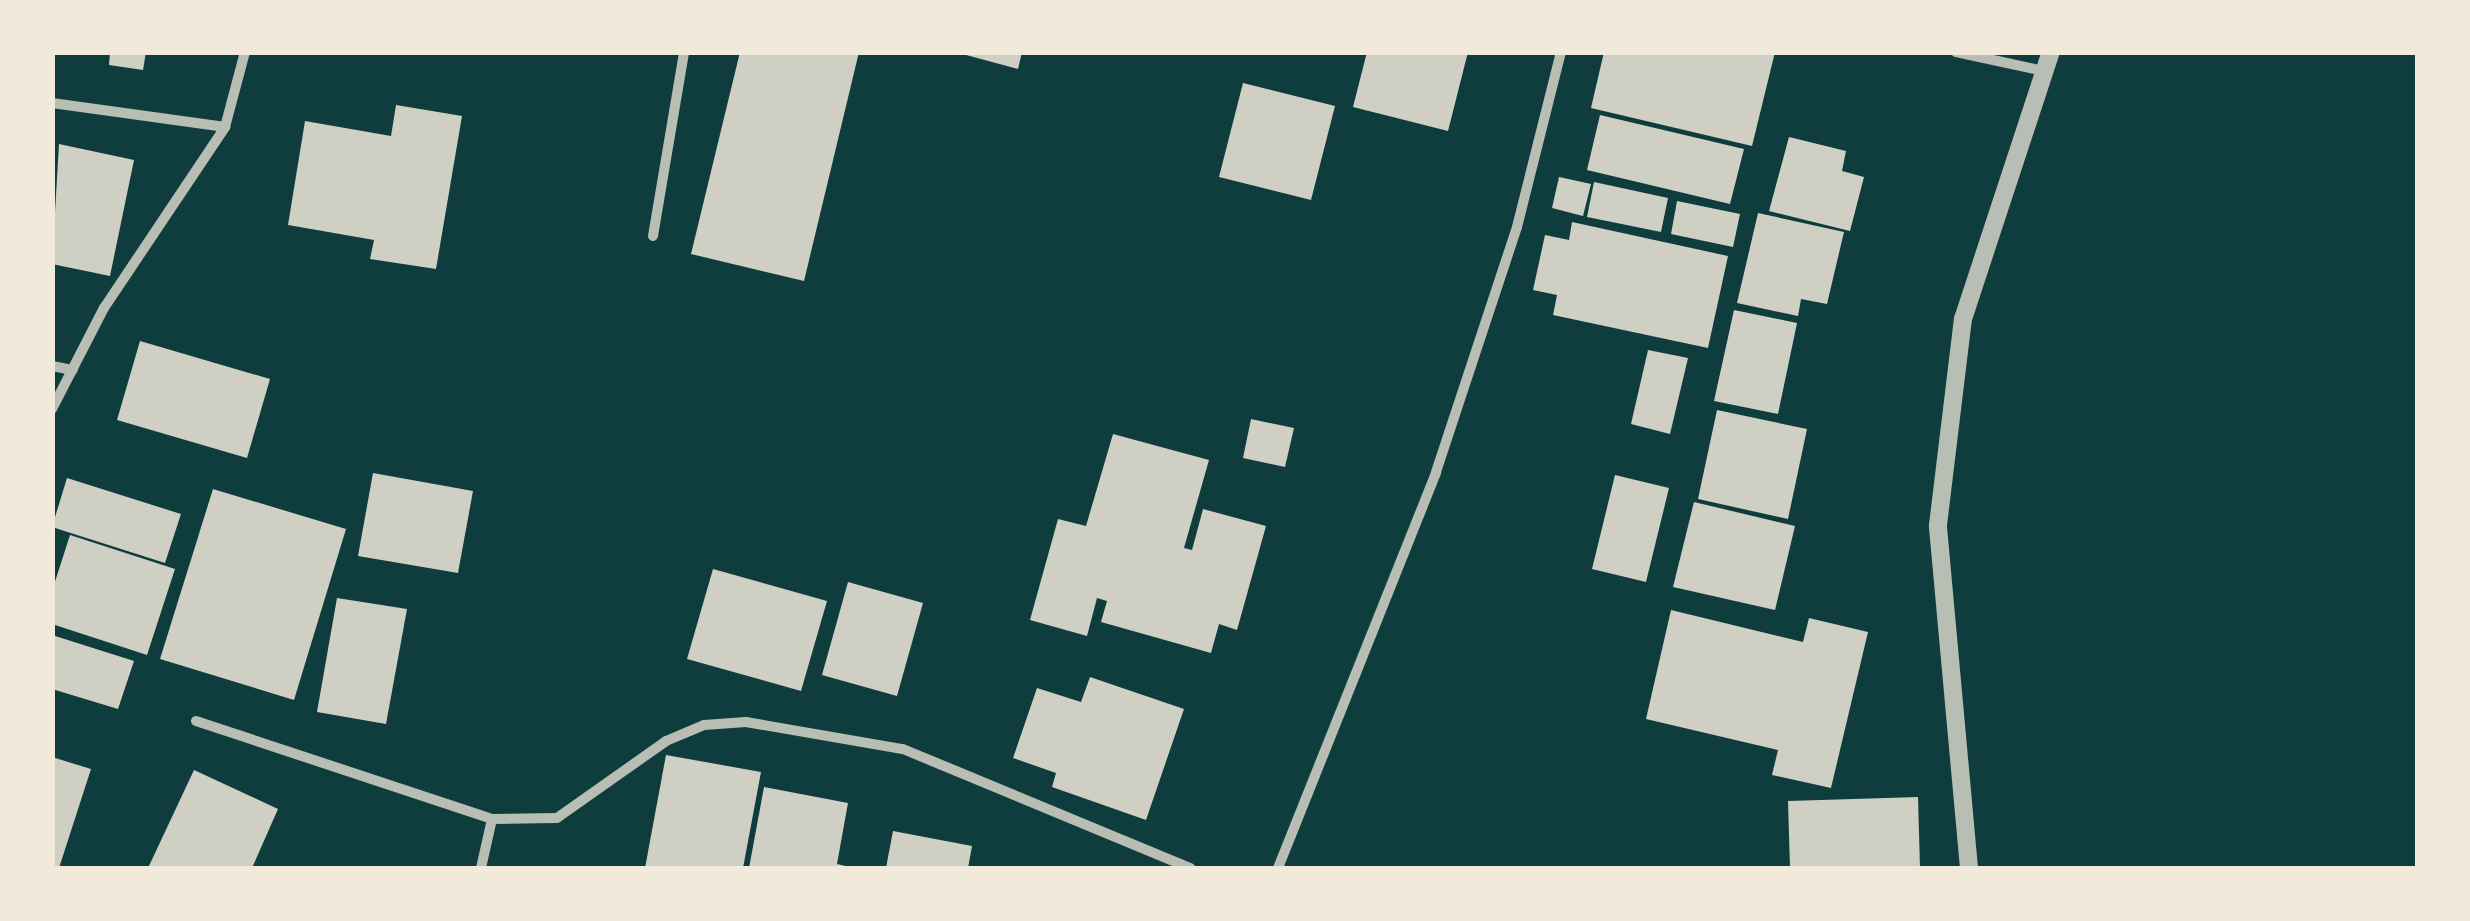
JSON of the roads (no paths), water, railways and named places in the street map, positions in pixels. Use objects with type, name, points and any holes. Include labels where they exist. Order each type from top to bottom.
[{"type":"street","points":[[52,409],[104,308],[224,127],[245,52]]},
{"type":"street","points":[[653,236],[684,52]]},
{"type":"street","points":[[1278,868],[1436,472],[1517,227],[1561,52]]},
{"type":"street","points":[[1956,52],[2047,62],[1963,319],[1938,525],[1969,868]]},
{"type":"street","points":[[52,103],[224,127]]},
{"type":"street","points":[[52,366],[74,370]]},
{"type":"street","points":[[196,721],[492,818],[556,818],[666,741],[704,724],[746,722],[904,749],[1190,868]]},
{"type":"street","points":[[481,868],[492,818]]}]
